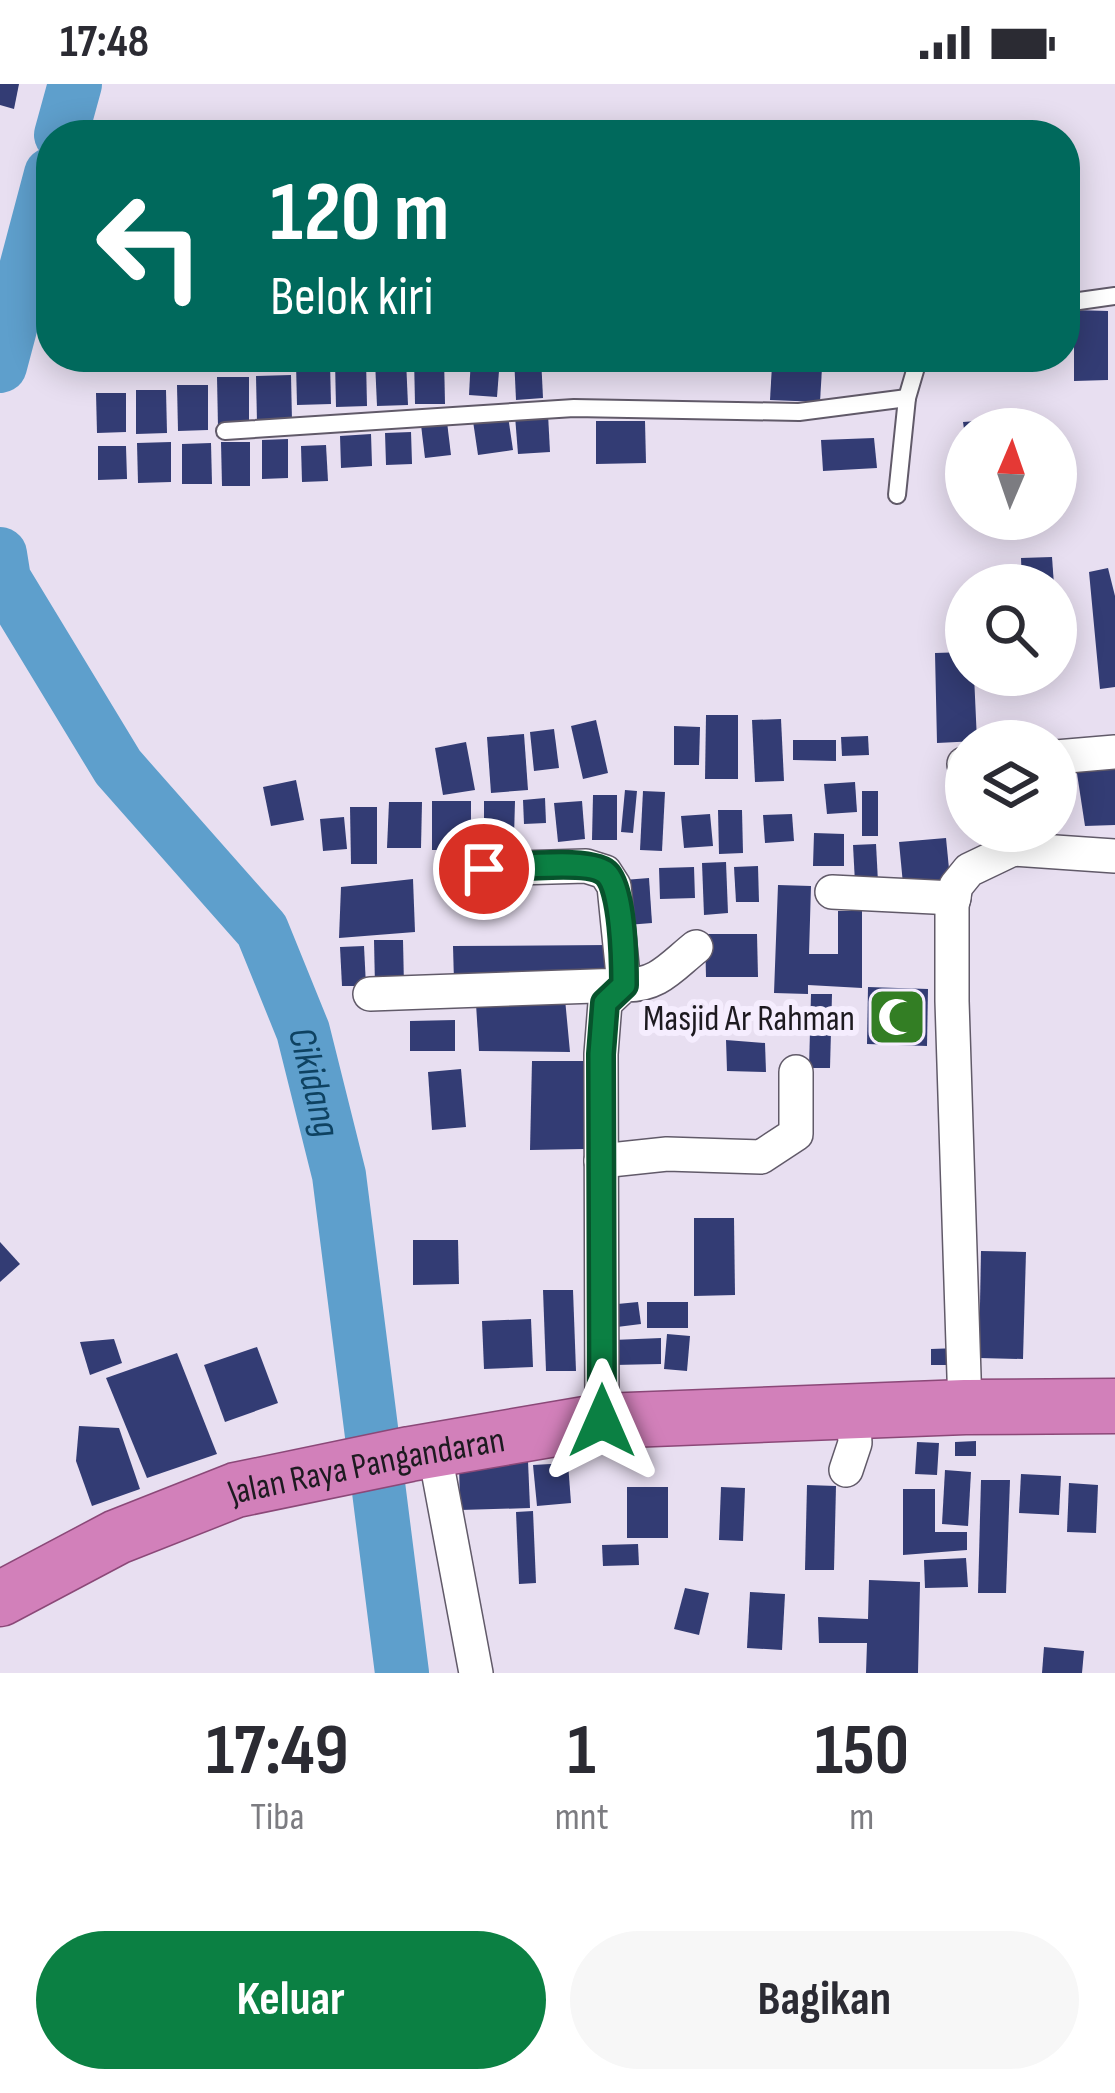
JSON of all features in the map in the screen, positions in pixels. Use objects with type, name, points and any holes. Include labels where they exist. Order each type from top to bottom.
[{"type":"highway","name":"Jalan Raya Pangandaran","points":[[0,1599],[117,1537],[236,1490],[332,1467],[602,1421],[853,1410],[1115,1406]]},
{"type":"street","points":[[1077,755],[1115,752]]},
{"type":"street","points":[[965,1407],[952,1001],[956,886],[969,871],[1013,849],[1115,856]]},
{"type":"street","points":[[484,869],[586,866],[605,872],[614,886],[624,985]]},
{"type":"street","points":[[832,892],[954,898]]},
{"type":"street","points":[[370,994],[644,986],[696,947]]},
{"type":"street","points":[[602,1421],[605,1003],[624,985]]},
{"type":"street","points":[[602,1161],[667,1154],[760,1157],[796,1134],[796,1072]]},
{"type":"street","points":[[846,1470],[854,1443],[853,1410]]},
{"type":"street","points":[[422,1452],[476,1673]]},
{"type":"lane","points":[[1080,301],[1115,296]]},
{"type":"lane","points":[[896,495],[907,398],[915,372]]},
{"type":"lane","points":[[225,431],[574,408],[800,412],[907,398]]},
{"type":"building","points":[[0,84],[19,84],[14,109],[0,105]]},
{"type":"building","points":[[1080,310],[1108,311],[1108,380],[1074,381],[1074,372],[1080,372]]},
{"type":"building","points":[[296,372],[330,372],[331,404],[297,405]]},
{"type":"building","points":[[335,372],[366,372],[367,406],[336,407]]},
{"type":"building","points":[[375,372],[407,372],[408,405],[377,406]]},
{"type":"building","points":[[414,372],[444,372],[445,404],[415,404]]},
{"type":"building","points":[[470,372],[499,372],[497,397],[469,395]]},
{"type":"building","points":[[515,372],[542,372],[543,398],[516,400]]},
{"type":"building","points":[[772,372],[822,372],[820,402],[770,400]]},
{"type":"building","points":[[291,375],[292,422],[257,423],[256,376]]},
{"type":"building","points":[[217,377],[249,377],[249,426],[218,427]]},
{"type":"building","points":[[177,385],[208,385],[208,430],[178,431]]},
{"type":"building","points":[[136,390],[166,390],[167,433],[136,434]]},
{"type":"building","points":[[96,393],[126,393],[126,432],[97,433]]},
{"type":"building","points":[[548,414],[550,452],[518,454],[515,416]]},
{"type":"building","points":[[508,416],[513,450],[478,455],[473,421]]},
{"type":"building","points":[[596,421],[645,421],[646,463],[596,464]]},
{"type":"building","points":[[447,422],[451,455],[425,458],[421,425]]},
{"type":"building","points":[[411,432],[412,464],[386,465],[385,433]]},
{"type":"building","points":[[371,434],[372,466],[341,468],[340,436]]},
{"type":"building","points":[[874,438],[877,468],[823,471],[821,440]]},
{"type":"building","points":[[288,439],[288,478],[262,479],[262,440]]},
{"type":"building","points":[[171,442],[171,482],[138,483],[137,443]]},
{"type":"building","points":[[221,442],[250,442],[250,486],[222,486]]},
{"type":"building","points":[[211,443],[212,484],[182,484],[182,444]]},
{"type":"building","points":[[326,445],[328,481],[302,482],[301,446]]},
{"type":"building","points":[[98,446],[126,446],[127,479],[98,480]]},
{"type":"building","points":[[1052,557],[1052,564],[1021,564],[1021,558]]},
{"type":"building","points":[[1108,568],[1115,596],[1115,687],[1100,689],[1089,572]]},
{"type":"building","points":[[935,653],[945,653],[945,696],[975,696],[976,720],[945,720],[945,743],[937,743]]},
{"type":"building","points":[[706,715],[738,715],[738,779],[705,779]]},
{"type":"building","points":[[781,719],[784,781],[755,782],[752,720]]},
{"type":"building","points":[[596,720],[608,773],[583,779],[571,726]]},
{"type":"building","points":[[674,726],[700,727],[699,765],[674,765]]},
{"type":"building","points":[[554,729],[559,768],[534,771],[530,732]]},
{"type":"building","points":[[524,734],[528,790],[491,793],[487,737]]},
{"type":"building","points":[[868,736],[869,755],[842,756],[841,737]]},
{"type":"building","points":[[793,740],[836,740],[836,761],[793,760]]},
{"type":"building","points":[[466,742],[475,790],[443,795],[435,748]]},
{"type":"building","points":[[1077,767],[1115,769],[1115,825],[1085,826]]},
{"type":"building","points":[[296,780],[304,820],[271,826],[263,787]]},
{"type":"building","points":[[855,782],[857,812],[827,814],[824,784]]},
{"type":"building","points":[[625,790],[637,791],[633,833],[621,832]]},
{"type":"building","points":[[643,791],[665,792],[662,851],[640,850]]},
{"type":"building","points":[[862,791],[878,791],[878,836],[862,836]]},
{"type":"building","points":[[593,795],[617,795],[617,840],[592,840]]},
{"type":"building","points":[[545,798],[546,823],[524,824],[523,800]]},
{"type":"building","points":[[432,801],[471,801],[471,850],[432,850]]},
{"type":"building","points":[[484,801],[515,801],[514,837],[484,837]]},
{"type":"building","points":[[582,801],[585,839],[558,842],[554,803]]},
{"type":"building","points":[[389,802],[422,802],[421,848],[387,848]]},
{"type":"building","points":[[350,807],[377,807],[377,864],[351,864]]},
{"type":"building","points":[[718,810],[742,810],[743,853],[719,854]]},
{"type":"building","points":[[710,814],[713,846],[684,848],[681,816]]},
{"type":"building","points":[[792,814],[794,841],[765,843],[763,815]]},
{"type":"building","points":[[344,817],[347,849],[323,851],[320,819]]},
{"type":"building","points":[[814,833],[844,834],[844,866],[813,866]]},
{"type":"building","points":[[945,838],[950,879],[903,884],[899,842]]},
{"type":"building","points":[[876,844],[878,882],[855,883],[853,845]]},
{"type":"building","points":[[726,862],[728,913],[704,915],[702,863]]},
{"type":"building","points":[[758,866],[759,902],[736,902],[734,867]]},
{"type":"building","points":[[694,867],[695,898],[660,899],[659,868]]},
{"type":"building","points":[[649,878],[652,923],[627,925],[624,880]]},
{"type":"building","points":[[413,879],[415,932],[339,938],[341,887]]},
{"type":"building","points":[[778,885],[811,886],[809,954],[838,954],[838,911],[862,911],[862,988],[808,985],[808,994],[774,993]]},
{"type":"building","points":[[705,934],[757,934],[758,977],[706,977]]},
{"type":"building","points":[[374,940],[403,940],[404,986],[375,987]]},
{"type":"building","points":[[609,945],[609,980],[454,982],[453,946]]},
{"type":"building","points":[[364,946],[366,986],[342,986],[340,947]]},
{"type":"building","name":"Masjid Ar Rahman","points":[[868,987],[928,989],[927,1046],[867,1044]]},
{"type":"building","points":[[811,994],[832,994],[830,1068],[809,1068]]},
{"type":"building","points":[[565,999],[570,1052],[479,1051],[476,1004]]},
{"type":"building","points":[[455,1020],[455,1051],[410,1051],[410,1021]]},
{"type":"building","points":[[726,1040],[765,1043],[766,1072],[727,1071]]},
{"type":"building","points":[[532,1061],[584,1061],[584,1149],[530,1150]]},
{"type":"building","points":[[461,1069],[466,1127],[432,1130],[428,1072]]},
{"type":"building","points":[[694,1218],[734,1218],[735,1295],[694,1296]]},
{"type":"building","points":[[413,1240],[458,1240],[459,1284],[413,1285]]},
{"type":"building","points":[[0,1242],[20,1264],[0,1282]]},
{"type":"building","points":[[981,1251],[1026,1252],[1023,1359],[979,1358]]},
{"type":"building","points":[[543,1290],[573,1290],[576,1371],[546,1371]]},
{"type":"building","points":[[638,1302],[641,1324],[609,1328],[607,1305]]},
{"type":"building","points":[[647,1302],[688,1302],[688,1328],[647,1328]]},
{"type":"building","points":[[531,1319],[533,1367],[484,1369],[482,1321]]},
{"type":"building","points":[[667,1334],[690,1336],[687,1371],[664,1369]]},
{"type":"building","points":[[661,1338],[661,1364],[614,1365],[613,1340]]},
{"type":"building","points":[[114,1339],[122,1363],[90,1375],[80,1342]]},
{"type":"building","points":[[257,1347],[278,1403],[225,1422],[204,1365]]},
{"type":"building","points":[[959,1348],[960,1365],[931,1365],[931,1349]]},
{"type":"building","points":[[177,1353],[217,1454],[147,1478],[106,1378]]},
{"type":"building","points":[[79,1426],[119,1428],[140,1489],[92,1506],[76,1461]]},
{"type":"building","points":[[976,1441],[976,1456],[955,1456],[955,1442]]},
{"type":"building","points":[[917,1442],[939,1443],[937,1475],[915,1474]]},
{"type":"building","points":[[528,1461],[530,1508],[460,1510],[459,1462]]},
{"type":"building","points":[[568,1463],[571,1503],[537,1506],[533,1465]]},
{"type":"building","points":[[945,1470],[971,1472],[968,1526],[942,1524]]},
{"type":"building","points":[[1021,1474],[1061,1476],[1059,1515],[1019,1513]]},
{"type":"building","points":[[981,1480],[1010,1480],[1006,1593],[978,1593]]},
{"type":"building","points":[[1069,1483],[1098,1485],[1096,1533],[1067,1532]]},
{"type":"building","points":[[807,1485],[836,1486],[834,1570],[805,1570]]},
{"type":"building","points":[[627,1487],[668,1487],[668,1538],[627,1538]]},
{"type":"building","points":[[721,1487],[745,1488],[743,1541],[719,1540]]},
{"type":"building","points":[[903,1489],[935,1489],[935,1532],[967,1532],[967,1550],[903,1555]]},
{"type":"building","points":[[533,1511],[536,1583],[519,1584],[516,1512]]},
{"type":"building","points":[[638,1544],[639,1565],[603,1566],[602,1545]]},
{"type":"building","points":[[966,1558],[968,1587],[925,1588],[924,1560]]},
{"type":"building","points":[[869,1580],[920,1582],[918,1673],[866,1673],[867,1643],[819,1643],[818,1617],[868,1619]]},
{"type":"building","points":[[685,1588],[709,1593],[699,1635],[674,1629]]},
{"type":"building","points":[[750,1592],[785,1594],[782,1650],[747,1648]]},
{"type":"building","points":[[1044,1647],[1084,1651],[1082,1673],[1042,1673]]},
{"type":"waterway","points":[[65,120],[75,84]]},
{"type":"waterway","points":[[0,366],[36,230]]},
{"type":"waterway","name":"Cikidang","points":[[0,554],[4,579],[118,767],[262,930],[303,1031],[339,1175],[402,1673]]},
{"type":"place","name":"Masjid Ar Rahman","points":[[897,1017]]},
{"type":"route","points":[[484,869],[586,866],[605,872],[614,886],[624,985],[605,1003],[601,1054],[602,1421]]}]
